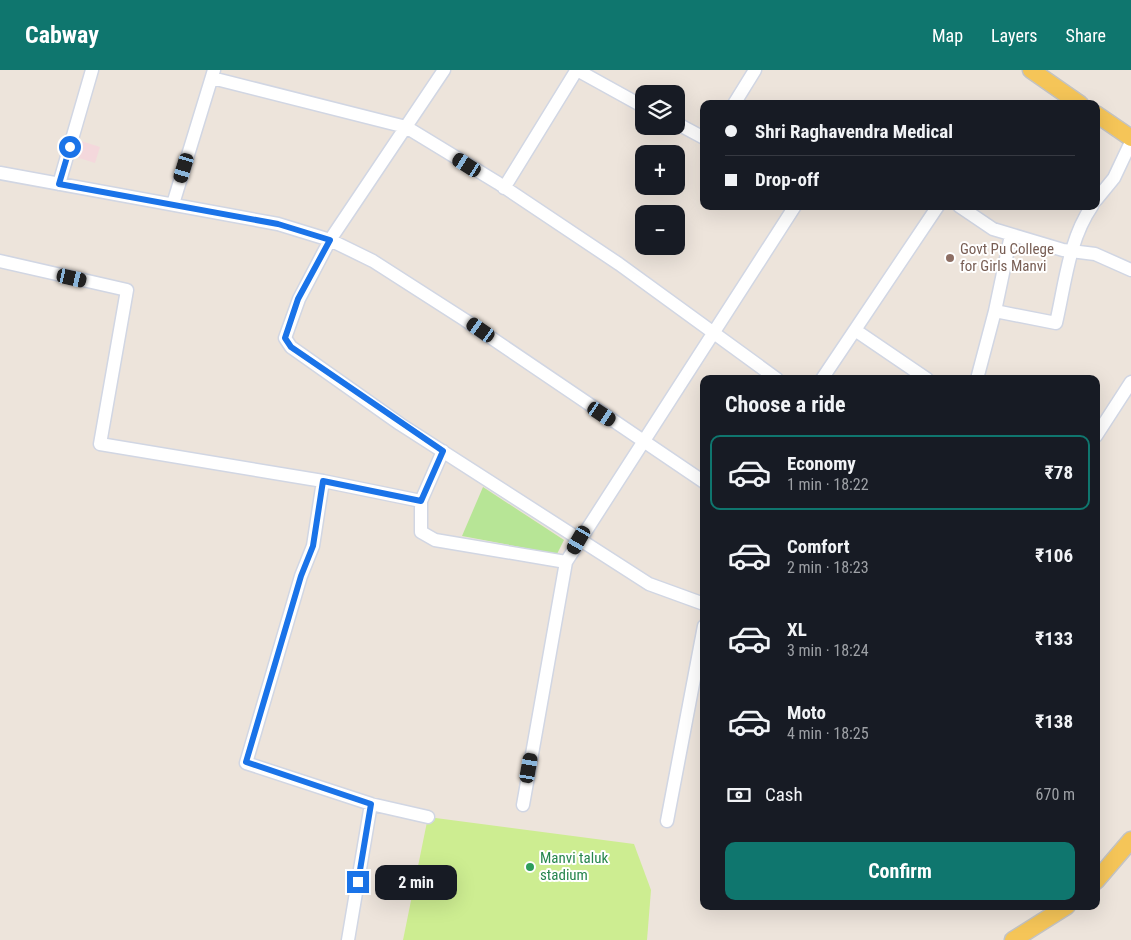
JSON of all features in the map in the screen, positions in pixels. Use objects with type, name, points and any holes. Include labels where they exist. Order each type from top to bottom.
[{"type":"main road","points":[[1030,70],[1074,100]]},
{"type":"main road","points":[[1100,117],[1131,138]]},
{"type":"main road","points":[[1100,876],[1131,840]]},
{"type":"main road","points":[[1013,940],[1061,910]]},
{"type":"street","points":[[59,184],[92,70]]},
{"type":"street","points":[[444,70],[330,240],[298,299],[285,338],[291,347],[443,451],[579,540],[649,584],[700,603]]},
{"type":"street","points":[[736,100],[755,70]]},
{"type":"street","points":[[504,188],[576,71],[635,101]]},
{"type":"street","points":[[173,204],[213,74],[406,127],[504,188],[619,264],[770,375]]},
{"type":"street","points":[[685,128],[700,136]]},
{"type":"street","points":[[1100,195],[1114,178],[1131,142]]},
{"type":"street","points":[[0,173],[278,224],[330,240],[373,261],[466,320],[700,479]]},
{"type":"street","points":[[522,805],[566,562],[793,210]]},
{"type":"street","points":[[825,375],[935,210]]},
{"type":"street","points":[[965,210],[993,229],[1072,251],[1095,254],[1131,270]]},
{"type":"street","points":[[995,311],[1056,323],[1072,251],[1082,220],[1089,210]]},
{"type":"street","points":[[978,375],[995,311],[1011,235]]},
{"type":"street","points":[[0,261],[127,290],[100,444],[323,481],[421,501]]},
{"type":"street","points":[[854,330],[921,375]]},
{"type":"street","points":[[1100,430],[1131,382]]},
{"type":"street","points":[[443,451],[421,501],[422,532],[435,540],[566,562]]},
{"type":"street","points":[[323,481],[313,546],[301,576],[246,762],[371,804],[428,816]]},
{"type":"street","points":[[667,821],[700,647]]},
{"type":"street","points":[[348,940],[371,804]]},
{"type":"shaded area","points":[[81,141],[100,147],[95,163],[76,157]]},
{"type":"green space","points":[[483,487],[564,540],[557,554],[462,536]]},
{"type":"green space","name":"Manvi taluk stadium","points":[[428,817],[634,844],[651,890],[647,940],[403,940]]},
{"type":"place","name":"Govt Pu College for Girls Manvi","points":[[950,258]]},
{"type":"place","name":"Manvi taluk stadium","points":[[530,867]]},
{"type":"route","points":[[70,147],[59,184],[278,224],[330,240],[298,299],[285,338],[291,347],[400,424],[443,451],[421,501],[323,481],[313,546],[301,576],[246,762],[371,804],[358,882]]}]
